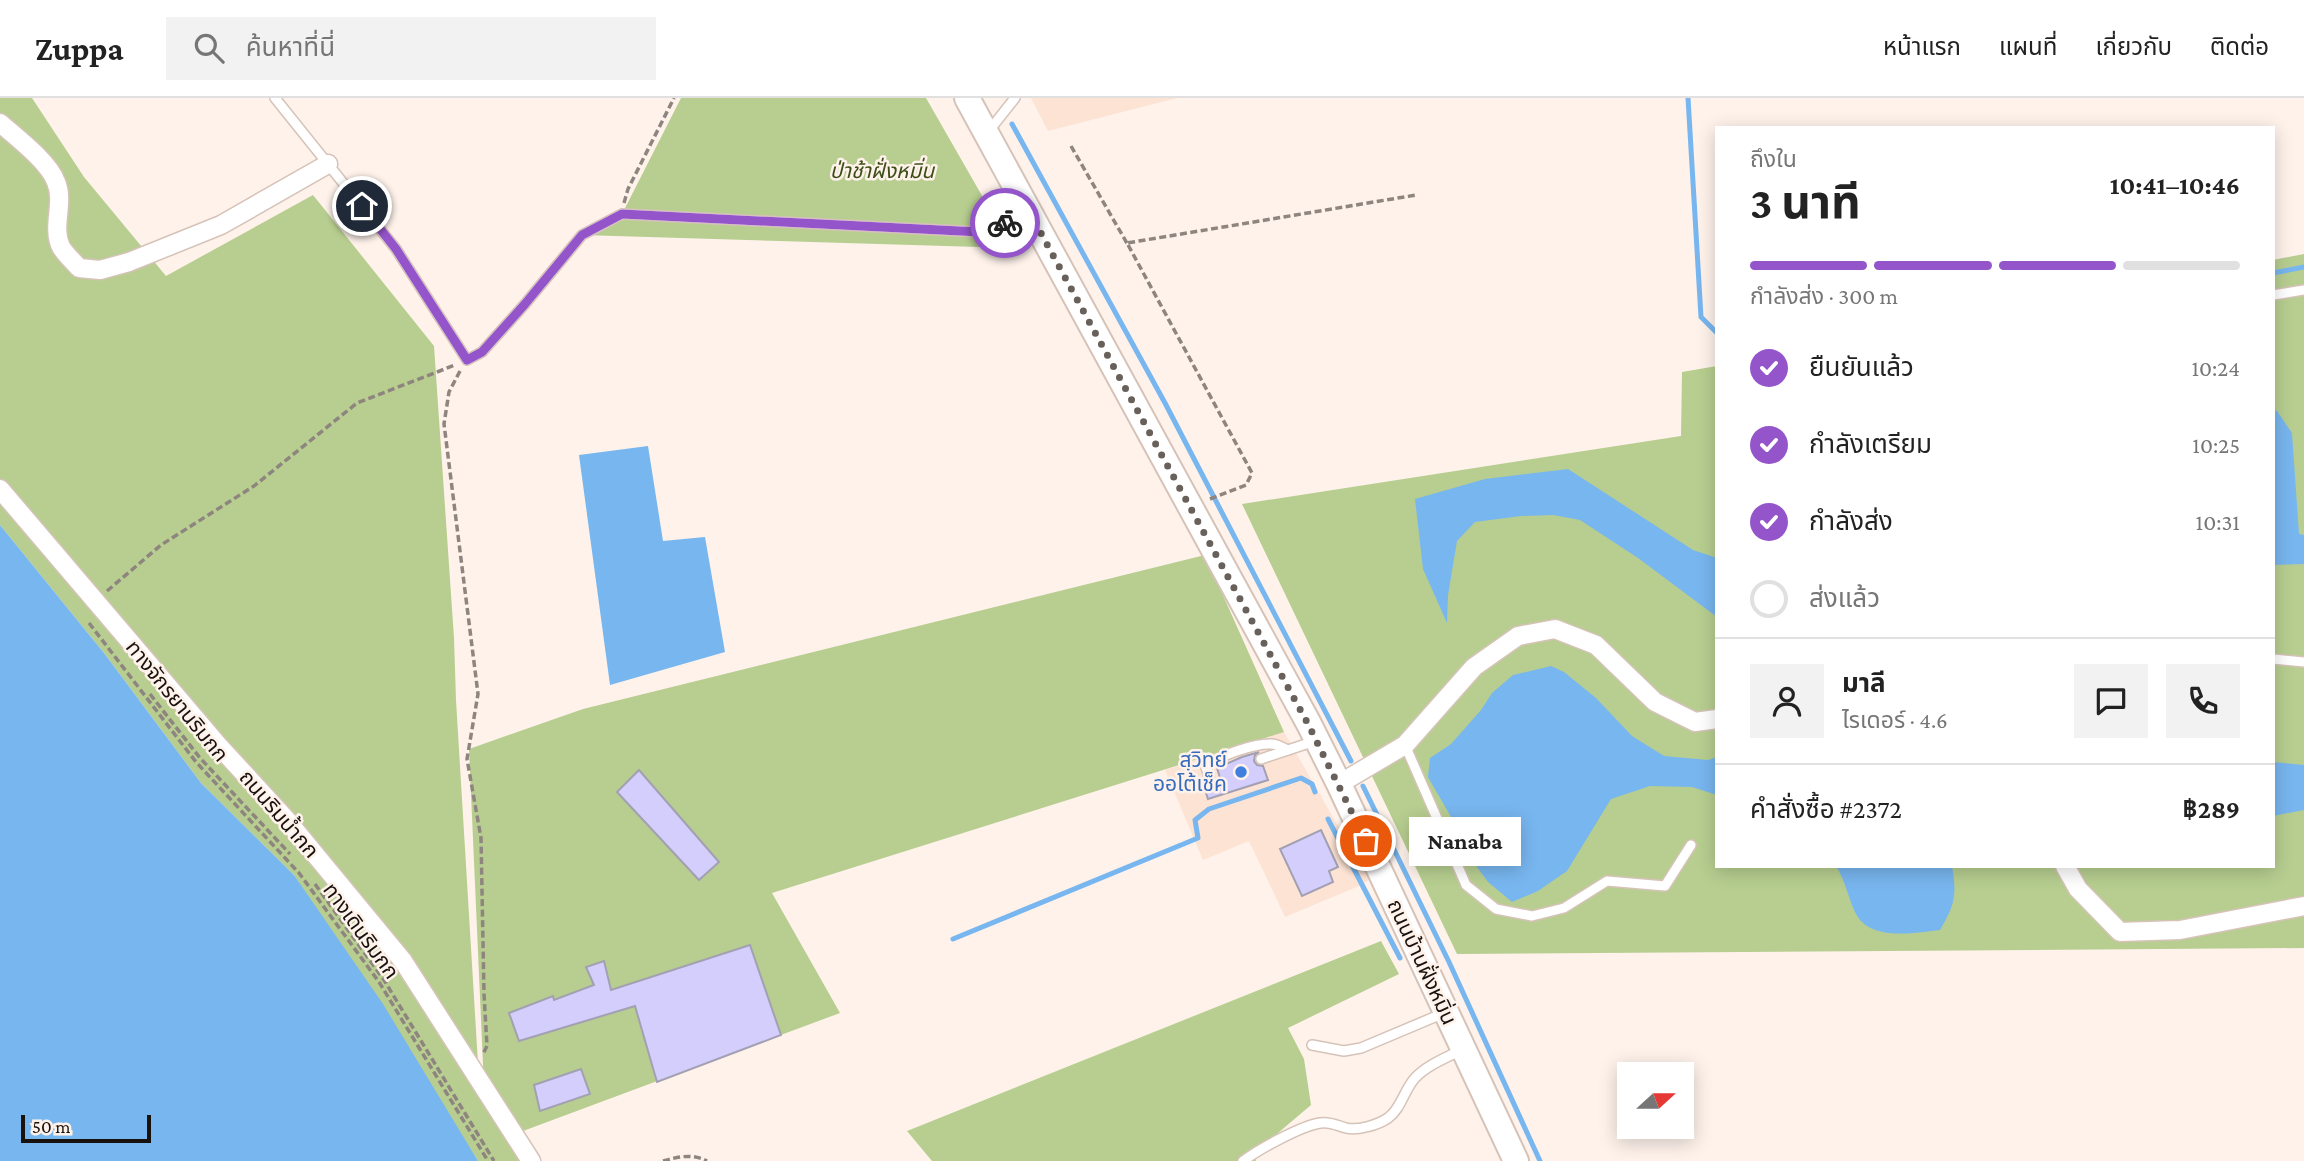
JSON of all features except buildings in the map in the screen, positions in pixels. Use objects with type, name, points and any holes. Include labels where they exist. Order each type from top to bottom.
[{"type":"street","name":"ถนนบ้านฝั่งหมิ่น","points":[[967,98],[1317,740],[1516,1161]]},
{"type":"street","points":[[0,123],[47,168],[56,181],[60,198],[57,222],[61,246],[79,268],[100,270],[129,262],[221,225],[328,164]]},
{"type":"street","name":"ถนนริมน้ำกก","points":[[0,489],[218,746],[285,818],[403,961],[531,1161]]},
{"type":"street","points":[[1339,784],[1405,745],[1474,667],[1518,636],[1555,629],[1596,645],[1655,702],[1695,722],[1715,719]]},
{"type":"street","points":[[2065,868],[2078,889],[2120,932],[2180,930],[2304,906]]},
{"type":"lane","points":[[275,98],[396,249],[467,360],[482,352],[582,235],[622,214],[980,232],[1030,213]]},
{"type":"lane","points":[[987,132],[1015,98]]},
{"type":"lane","points":[[2275,295],[2304,290]]},
{"type":"lane","points":[[2275,659],[2304,662]]},
{"type":"lane","points":[[1261,759],[1317,740]]},
{"type":"lane","points":[[1210,781],[1206,767],[1213,760],[1258,745],[1276,744],[1288,750]]},
{"type":"lane","points":[[1405,745],[1466,885],[1496,909],[1532,916],[1564,908],[1607,881],[1665,886],[1691,845]]},
{"type":"lane","points":[[1312,1045],[1344,1051],[1361,1048],[1445,1013]]},
{"type":"lane","points":[[1243,1161],[1308,1126],[1323,1122],[1350,1129],[1368,1126],[1388,1118],[1399,1106],[1415,1078],[1463,1050]]},
{"type":"path","points":[[622,214],[628,189],[674,98]]},
{"type":"path","points":[[1071,146],[1252,473],[1246,485],[1206,501]]},
{"type":"path","points":[[1129,247],[1127,243],[1416,195]]},
{"type":"path","points":[[95,601],[161,545],[254,486],[357,403],[467,360]]},
{"type":"path","points":[[467,360],[449,392],[444,424],[478,694],[467,759],[481,838],[487,1046],[473,1071]]},
{"type":"path","name":"ทางจักรยานริมกก","points":[[90,621],[200,758],[295,859]]},
{"type":"path","name":"ทางเดินริมกก","points":[[90,621],[197,762],[299,873],[379,982],[488,1161]]},
{"type":"path","points":[[312,880],[384,980],[494,1161]]},
{"type":"path","points":[[663,1161],[698,1156],[707,1161]]},
{"type":"shaded area","points":[[1031,98],[1177,98],[1048,131]]},
{"type":"shaded area","points":[[1284,732],[1369,880],[1285,917],[1249,841],[1203,860],[1165,770]]},
{"type":"green space","points":[[0,98],[32,98],[84,177],[166,276],[313,195],[434,346],[479,1080],[484,1087],[469,749],[583,709],[1205,555],[1284,732],[772,893],[840,1013],[515,1134],[530,1161],[478,1161],[294,875],[201,783],[104,653],[0,525]]},
{"type":"green space","name":"ป่าช้าฝั่งหมิ่น","points":[[681,98],[926,98],[1012,248],[582,235],[622,214]]},
{"type":"green space","points":[[2304,254],[2304,948],[1457,954],[1242,504],[1681,436],[1682,372],[1715,366],[1715,868],[2275,868],[2275,260]]},
{"type":"green space","points":[[1381,941],[1399,974],[1288,1028],[1304,1059],[1311,1105],[1253,1154],[1256,1161],[932,1161],[907,1131]]},
{"type":"water","points":[[2275,410],[2292,433],[2299,534],[2304,535],[2304,564],[2275,565]]},
{"type":"water","points":[[648,446],[663,541],[705,537],[725,652],[610,685],[579,455]]},
{"type":"water","points":[[1568,469],[1693,550],[1715,557],[1715,616],[1638,558],[1580,520],[1553,515],[1475,522],[1457,541],[1448,595],[1447,623],[1423,569],[1415,499],[1485,479]]},
{"type":"water","points":[[0,525],[104,653],[201,783],[294,875],[383,1004],[478,1161],[0,1161]]},
{"type":"water","points":[[1551,666],[1564,672],[1596,698],[1632,736],[1664,756],[1708,760],[1715,758],[1715,794],[1692,787],[1650,786],[1611,799],[1567,871],[1538,891],[1512,902],[1488,882],[1466,852],[1451,817],[1428,777],[1430,758],[1451,744],[1492,693],[1513,675]]},
{"type":"water","points":[[2275,762],[2304,765],[2304,810],[2275,816]]},
{"type":"water","points":[[1837,868],[1952,868],[1952,906],[1940,930],[1905,934],[1881,932],[1862,922],[1855,912]]},
{"type":"waterway","points":[[1688,98],[1701,317],[1715,331]]},
{"type":"waterway","points":[[1012,124],[1165,403],[1351,761]]},
{"type":"waterway","points":[[2275,273],[2304,267]]},
{"type":"waterway","points":[[953,939],[1198,838],[1195,820],[1209,809],[1301,778],[1312,784],[1315,792]]},
{"type":"waterway","points":[[1363,786],[1449,962],[1540,1161]]},
{"type":"waterway","points":[[1328,819],[1400,958]]},
{"type":"way so far","points":[[1005,223],[1030,213],[1308,724],[1366,841]]},
{"type":"place","name":"สุวิทย์ ออโต้เช็ค","points":[[1241,772]]},
{"type":"place","name":"Nanaba","points":[[1366,841]]},
{"type":"route","points":[[362,206],[396,249],[467,360],[482,352],[582,235],[622,214],[980,232],[1005,223]]}]
